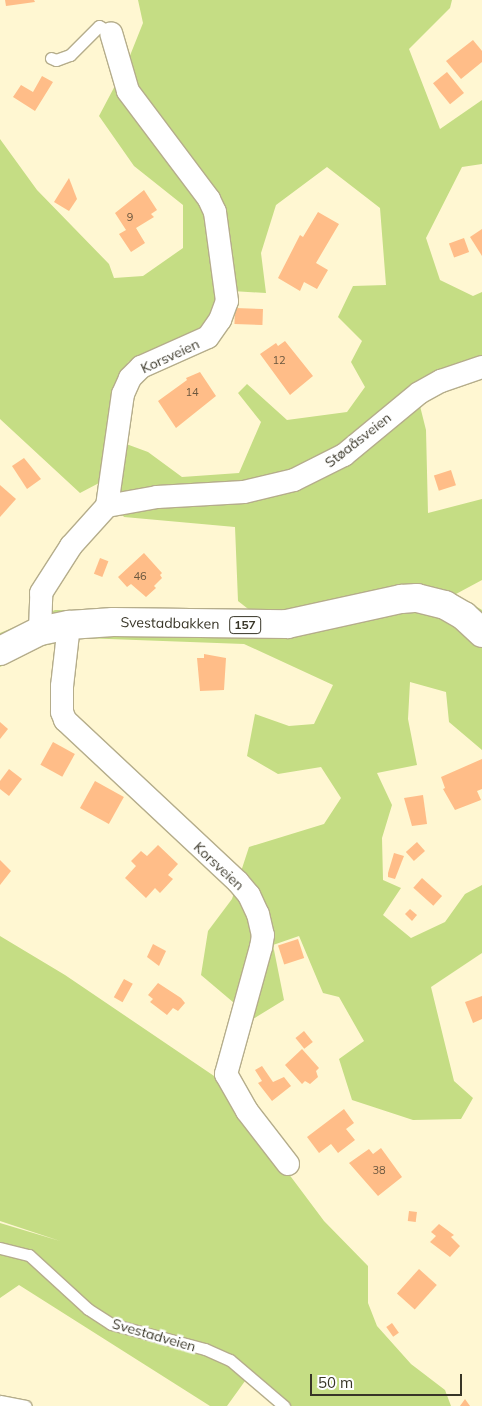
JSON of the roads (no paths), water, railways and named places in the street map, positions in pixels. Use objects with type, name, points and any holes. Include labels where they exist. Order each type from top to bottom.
[{"type":"main road","name":"Svestadbakken","points":[[0,651],[40,631],[69,625],[113,622],[287,624],[382,602],[418,598],[446,605],[464,616],[482,633]]},
{"type":"street","name":"Korsveien","points":[[107,506],[123,394],[130,378],[142,367],[208,337],[220,320],[228,293],[214,212],[209,199],[128,91],[116,42],[111,33]]},
{"type":"street","name":"Støaåsveien","points":[[107,506],[158,497],[244,492],[294,480],[344,455],[419,393],[441,381],[482,367]]},
{"type":"street","points":[[40,631],[41,593],[71,546],[107,506]]},
{"type":"street","name":"Korsveien","points":[[69,625],[62,686],[62,712],[65,720],[238,882],[250,895],[258,914],[263,935],[261,947],[226,1074],[248,1111],[288,1164]]},
{"type":"lane","points":[[51,58],[56,60],[70,56],[99,26],[111,33]]},
{"type":"lane","name":"Svestadveien","points":[[0,1248],[29,1255],[88,1309],[111,1324],[220,1354],[242,1368],[284,1406]]},
{"type":"lane","points":[[0,1401],[26,1406]]}]
